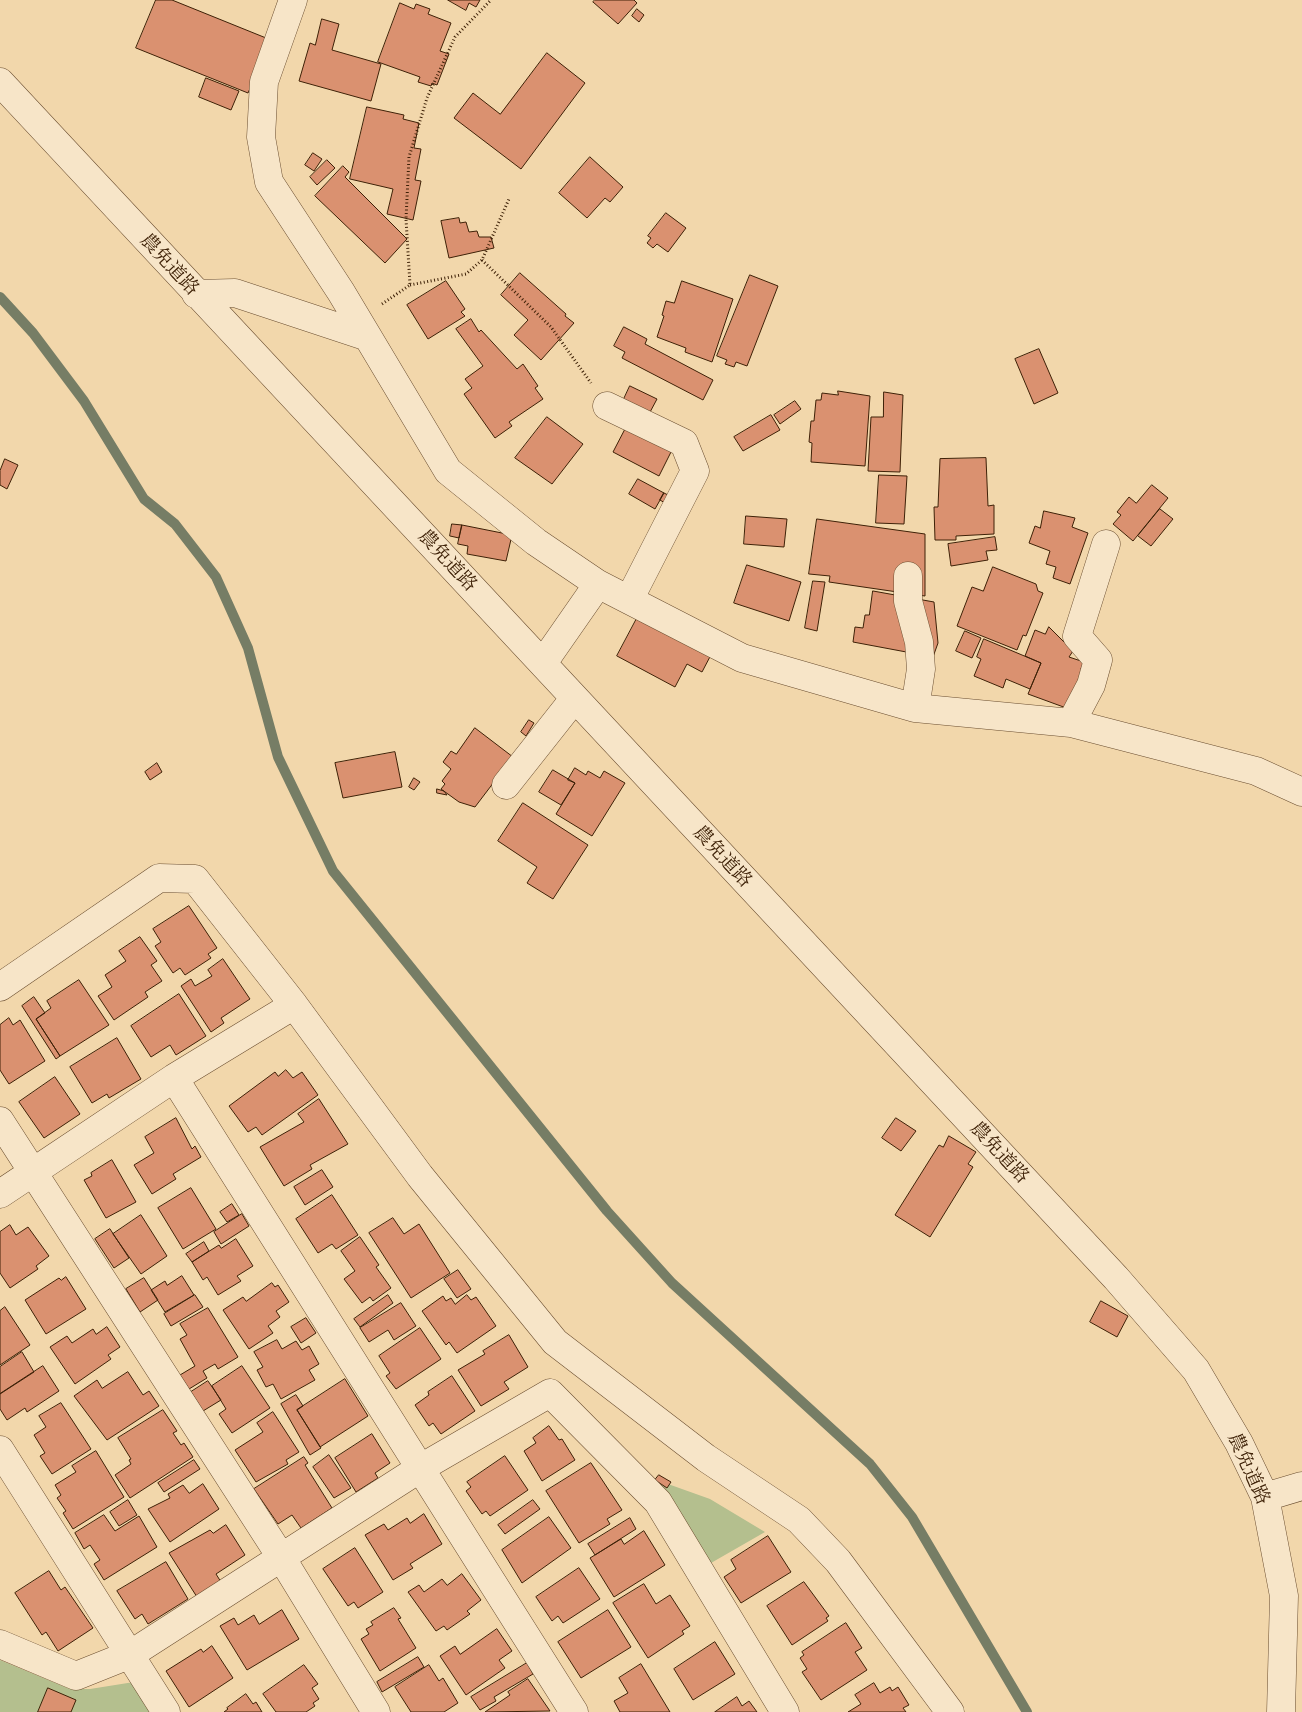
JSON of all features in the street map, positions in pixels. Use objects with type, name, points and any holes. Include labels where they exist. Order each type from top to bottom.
[{"type":"street","points":[[294,0],[264,82],[260,137],[269,182],[306,235],[448,471],[536,542],[598,584],[742,658],[915,708],[1071,723],[1256,770],[1302,792]]},
{"type":"street","name":"農免道路","points":[[0,82],[1116,1278],[1196,1370],[1239,1443],[1265,1497],[1284,1596],[1281,1712]]},
{"type":"street","points":[[196,294],[235,292],[363,328]]},
{"type":"street","points":[[607,406],[684,444],[695,471],[629,600]]},
{"type":"street","points":[[1071,723],[1091,685],[1098,660],[1077,636],[1106,544]]},
{"type":"street","points":[[908,576],[908,602],[919,642],[921,669],[915,708]]},
{"type":"street","points":[[542,663],[598,584]]},
{"type":"street","points":[[506,785],[574,698]]},
{"type":"street","points":[[0,988],[159,878],[195,879],[294,1005],[420,1176],[556,1342],[706,1458],[799,1520],[838,1561],[950,1712]]},
{"type":"street","points":[[0,1194],[174,1078],[294,1005]]},
{"type":"street","points":[[174,1078],[574,1712]]},
{"type":"street","points":[[0,1121],[281,1557],[376,1712]]},
{"type":"street","points":[[0,1644],[76,1676],[130,1654],[419,1469],[550,1394],[658,1502],[785,1712]]},
{"type":"street","points":[[0,1450],[166,1712]]},
{"type":"street","points":[[1265,1497],[1302,1486]]},
{"type":"path","points":[[410,285],[406,219],[412,148],[427,98],[455,37],[491,0]]},
{"type":"path","points":[[363,328],[410,285],[466,274],[482,260],[509,199]]},
{"type":"path","points":[[482,260],[551,327],[607,406]]},
{"type":"green space","points":[[654,1479],[710,1499],[765,1532],[711,1563]]},
{"type":"green space","points":[[0,1660],[70,1689],[90,1689],[134,1682],[153,1712],[0,1712]]},
{"type":"building","points":[[156,0],[172,0],[271,40],[248,93],[136,48]]},
{"type":"building","points":[[448,0],[480,0],[476,7],[469,3],[466,10]]},
{"type":"building","points":[[595,0],[634,0],[637,3],[618,24],[593,2]]},
{"type":"building","points":[[400,3],[414,9],[416,4],[430,9],[428,14],[451,23],[440,51],[449,54],[437,85],[432,83],[431,86],[418,82],[420,77],[378,62]]},
{"type":"building","points":[[637,9],[644,15],[639,22],[632,16]]},
{"type":"building","points":[[322,19],[339,24],[332,50],[381,64],[371,101],[299,81],[310,43],[315,45]]},
{"type":"building","points":[[547,53],[585,83],[521,169],[454,118],[473,93],[500,114]]},
{"type":"building","points":[[206,78],[239,91],[231,110],[199,97]]},
{"type":"building","points":[[367,107],[404,115],[403,119],[419,123],[414,148],[421,149],[415,180],[421,181],[413,220],[387,214],[393,189],[350,179]]},
{"type":"building","points":[[313,153],[322,159],[314,171],[305,165]]},
{"type":"building","points":[[590,157],[623,187],[610,202],[605,198],[587,218],[559,193]]},
{"type":"building","points":[[327,160],[335,168],[317,185],[310,177]]},
{"type":"building","points":[[343,166],[349,172],[345,177],[407,239],[385,263],[315,196]]},
{"type":"building","points":[[666,213],[686,228],[668,252],[657,244],[653,248],[647,243],[651,238],[648,236]]},
{"type":"building","points":[[459,218],[460,223],[466,222],[469,232],[477,231],[479,237],[491,237],[494,248],[449,258],[441,221]]},
{"type":"building","points":[[520,273],[574,323],[541,360],[514,335],[528,320],[501,295]]},
{"type":"building","points":[[750,275],[778,286],[747,366],[736,362],[734,367],[725,364],[727,360],[717,356]]},
{"type":"building","points":[[446,281],[465,309],[461,312],[465,316],[428,339],[407,305]]},
{"type":"building","points":[[682,281],[733,299],[712,362],[685,352],[686,348],[657,337],[664,316],[662,315],[666,301],[674,303]]},
{"type":"building","points":[[471,319],[479,332],[481,330],[517,369],[523,364],[538,386],[535,388],[543,399],[509,422],[512,426],[495,438],[464,394],[472,388],[465,379],[483,366],[456,329]]},
{"type":"building","points":[[624,327],[647,339],[645,344],[713,380],[703,400],[622,358],[625,352],[614,346]]},
{"type":"building","points":[[1039,349],[1058,393],[1034,404],[1015,359]]},
{"type":"building","points":[[630,386],[657,399],[649,414],[682,430],[659,476],[613,452],[626,427],[621,405]]},
{"type":"building","points":[[838,391],[870,396],[865,466],[811,462],[812,443],[809,442],[816,400],[821,400],[822,393],[838,395]]},
{"type":"building","points":[[884,392],[903,395],[900,472],[868,471],[871,417],[883,417]]},
{"type":"building","points":[[795,401],[801,409],[780,424],[774,415]]},
{"type":"building","points":[[771,415],[780,430],[743,451],[734,437]]},
{"type":"building","points":[[547,417],[583,444],[552,484],[515,458]]},
{"type":"building","points":[[986,458],[988,506],[994,505],[994,534],[956,536],[956,540],[935,540],[934,507],[938,507],[940,459]]},
{"type":"building","points":[[5,459],[18,465],[7,489],[0,485],[0,471]]},
{"type":"building","points":[[879,475],[907,476],[904,524],[876,523]]},
{"type":"building","points":[[638,479],[664,493],[655,509],[629,494]]},
{"type":"building","points":[[1152,485],[1168,498],[1133,541],[1113,524],[1121,515],[1117,512],[1129,497],[1136,503]]},
{"type":"building","points":[[664,493],[674,498],[670,506],[660,500]]},
{"type":"building","points":[[1160,509],[1173,519],[1151,546],[1138,536]]},
{"type":"building","points":[[1044,511],[1075,518],[1072,527],[1088,533],[1070,584],[1053,578],[1056,567],[1046,564],[1050,551],[1029,543],[1035,526],[1040,528]]},
{"type":"building","points":[[746,516],[787,519],[784,547],[744,544]]},
{"type":"building","points":[[817,519],[925,534],[925,596],[829,582],[830,576],[809,574]]},
{"type":"building","points":[[452,524],[462,525],[459,538],[450,536]]},
{"type":"building","points":[[462,525],[512,535],[506,561],[467,554],[468,546],[458,544]]},
{"type":"building","points":[[995,537],[997,550],[986,551],[988,560],[951,566],[948,544]]},
{"type":"building","points":[[747,565],[801,582],[789,621],[734,603]]},
{"type":"building","points":[[993,567],[1036,584],[1038,591],[1043,593],[1026,636],[1023,635],[1017,650],[957,626],[972,587],[983,591]]},
{"type":"building","points":[[813,581],[825,582],[817,631],[805,628]]},
{"type":"building","points":[[873,591],[934,602],[938,643],[933,657],[853,642],[855,627],[863,628],[865,615],[869,615]]},
{"type":"building","points":[[643,607],[713,651],[702,672],[687,664],[675,687],[617,656]]},
{"type":"building","points":[[1049,627],[1073,651],[1069,657],[1084,662],[1081,669],[1085,670],[1069,709],[1028,694],[1041,663],[1025,656],[1035,630],[1045,634]]},
{"type":"building","points":[[965,631],[981,638],[972,658],[956,651]]},
{"type":"building","points":[[984,639],[1041,663],[1030,689],[1006,679],[1003,688],[974,676],[981,659],[977,657]]},
{"type":"building","points":[[529,720],[534,723],[526,736],[521,732]]},
{"type":"building","points":[[475,728],[513,757],[475,807],[459,802],[441,789],[445,784],[442,781],[451,769],[443,762],[451,751],[456,754]]},
{"type":"building","points":[[395,752],[402,787],[343,798],[335,763]]},
{"type":"building","points":[[157,763],[162,772],[150,780],[145,772]]},
{"type":"building","points":[[575,768],[586,775],[588,771],[600,778],[604,771],[625,783],[592,836],[556,814],[575,783],[568,780]]},
{"type":"building","points":[[553,770],[575,783],[561,805],[539,792]]},
{"type":"building","points":[[414,778],[420,782],[414,790],[409,787]]},
{"type":"building","points":[[437,789],[444,791],[447,795],[437,793]]},
{"type":"building","points":[[523,803],[588,845],[553,899],[527,883],[537,867],[498,841]]},
{"type":"building","points":[[189,906],[217,948],[208,954],[211,958],[185,975],[180,968],[173,973],[155,946],[161,942],[153,929]]},
{"type":"building","points":[[140,937],[157,961],[151,965],[162,981],[145,992],[148,997],[114,1020],[98,996],[112,987],[105,975],[126,961],[119,951]]},
{"type":"building","points":[[223,959],[250,999],[221,1018],[224,1023],[211,1032],[181,986],[191,979],[195,986],[212,976],[208,970]]},
{"type":"building","points":[[79,980],[109,1025],[60,1056],[36,1019],[51,1008],[47,1001]]},
{"type":"building","points":[[179,994],[206,1036],[176,1055],[170,1045],[151,1057],[131,1026]]},
{"type":"building","points":[[34,997],[45,1013],[36,1019],[60,1056],[56,1059],[22,1006]]},
{"type":"building","points":[[9,1018],[13,1025],[20,1020],[45,1061],[9,1084],[0,1070],[0,1025]]},
{"type":"building","points":[[117,1038],[141,1079],[109,1098],[107,1094],[92,1103],[70,1067]]},
{"type":"building","points":[[286,1070],[293,1078],[302,1072],[318,1095],[262,1135],[256,1127],[248,1132],[229,1106],[275,1072],[278,1076]]},
{"type":"building","points":[[55,1077],[80,1114],[44,1138],[19,1102]]},
{"type":"building","points":[[319,1099],[348,1144],[310,1165],[312,1169],[284,1186],[260,1147],[304,1122],[298,1114]]},
{"type":"building","points":[[176,1118],[192,1149],[195,1146],[201,1157],[173,1174],[176,1179],[152,1194],[134,1165],[154,1153],[145,1137]]},
{"type":"building","points":[[896,1118],[916,1131],[901,1151],[882,1138]]},
{"type":"building","points":[[949,1136],[976,1152],[968,1164],[973,1167],[930,1237],[895,1215],[939,1145],[943,1147]]},
{"type":"building","points":[[112,1160],[136,1202],[106,1218],[84,1180],[92,1176],[91,1173]]},
{"type":"building","points":[[322,1170],[333,1187],[305,1205],[294,1187]]},
{"type":"building","points":[[191,1188],[216,1229],[183,1249],[158,1208]]},
{"type":"building","points":[[332,1195],[358,1235],[336,1249],[332,1244],[318,1253],[296,1219]]},
{"type":"building","points":[[232,1204],[239,1215],[227,1222],[220,1212]]},
{"type":"building","points":[[242,1214],[249,1226],[221,1244],[214,1232]]},
{"type":"building","points":[[141,1215],[167,1256],[141,1274],[113,1234]]},
{"type":"building","points":[[393,1218],[404,1234],[419,1224],[450,1273],[411,1298],[369,1233]]},
{"type":"building","points":[[10,1225],[16,1235],[28,1227],[49,1256],[36,1266],[38,1269],[10,1288],[0,1273],[0,1232]]},
{"type":"building","points":[[110,1229],[129,1258],[114,1268],[95,1239]]},
{"type":"building","points":[[360,1237],[379,1265],[376,1267],[391,1288],[373,1301],[370,1297],[362,1303],[344,1279],[355,1271],[341,1251]]},
{"type":"building","points":[[236,1239],[253,1266],[237,1276],[241,1281],[218,1295],[207,1277],[203,1280],[192,1262],[219,1245],[221,1248]]},
{"type":"building","points":[[204,1242],[209,1251],[192,1262],[186,1254]]},
{"type":"building","points":[[458,1270],[471,1289],[457,1298],[444,1279]]},
{"type":"building","points":[[182,1276],[194,1295],[165,1312],[151,1290],[165,1281],[167,1285]]},
{"type":"building","points":[[66,1277],[86,1309],[46,1334],[25,1300],[59,1278],[61,1280]]},
{"type":"building","points":[[144,1278],[158,1300],[140,1312],[126,1289]]},
{"type":"building","points":[[272,1283],[275,1287],[278,1285],[289,1302],[276,1311],[280,1317],[268,1326],[273,1333],[249,1349],[223,1310],[243,1297],[246,1301]]},
{"type":"building","points":[[195,1295],[203,1307],[171,1326],[164,1314]]},
{"type":"building","points":[[388,1295],[393,1303],[360,1327],[354,1319]]},
{"type":"building","points":[[467,1295],[471,1300],[476,1297],[496,1326],[457,1353],[449,1342],[446,1345],[422,1311],[443,1296],[446,1301],[451,1298],[455,1304]]},
{"type":"building","points":[[1101,1301],[1128,1316],[1117,1337],[1090,1322]]},
{"type":"building","points":[[401,1303],[416,1326],[394,1340],[388,1330],[369,1342],[360,1328]]},
{"type":"building","points":[[5,1307],[30,1345],[0,1365],[0,1311]]},
{"type":"building","points":[[208,1308],[238,1357],[218,1369],[215,1364],[203,1371],[207,1378],[189,1389],[180,1375],[195,1366],[180,1339],[187,1335],[180,1324]]},
{"type":"building","points":[[306,1318],[316,1333],[301,1343],[291,1327]]},
{"type":"building","points":[[107,1327],[120,1347],[108,1355],[111,1359],[75,1384],[50,1347],[67,1336],[72,1343],[93,1329],[96,1334]]},
{"type":"building","points":[[420,1328],[441,1359],[396,1389],[386,1376],[390,1373],[379,1356]]},
{"type":"building","points":[[509,1335],[528,1367],[504,1382],[509,1389],[481,1406],[458,1370],[485,1354],[483,1351]]},
{"type":"building","points":[[277,1340],[282,1349],[296,1341],[302,1350],[309,1346],[319,1364],[309,1370],[315,1380],[281,1399],[273,1384],[266,1387],[257,1370],[263,1367],[254,1352]]},
{"type":"building","points":[[22,1352],[34,1372],[0,1394],[0,1367]]},
{"type":"building","points":[[43,1366],[59,1391],[27,1412],[25,1408],[7,1420],[0,1409],[0,1394]]},
{"type":"building","points":[[242,1366],[270,1408],[232,1433],[219,1414],[226,1409],[212,1386]]},
{"type":"building","points":[[128,1372],[143,1395],[149,1391],[159,1406],[107,1440],[74,1396],[97,1380],[102,1388]]},
{"type":"building","points":[[452,1376],[475,1411],[441,1434],[433,1423],[429,1426],[415,1405],[429,1395],[428,1392]]},
{"type":"building","points":[[345,1379],[368,1416],[320,1447],[297,1410]]},
{"type":"building","points":[[208,1381],[221,1400],[203,1411],[191,1392]]},
{"type":"building","points":[[296,1395],[303,1406],[297,1410],[321,1448],[310,1455],[281,1404]]},
{"type":"building","points":[[61,1403],[91,1449],[52,1474],[40,1456],[45,1453],[34,1435],[46,1427],[39,1416]]},
{"type":"building","points":[[163,1410],[177,1431],[173,1433],[181,1445],[184,1443],[193,1457],[130,1498],[115,1475],[131,1464],[129,1460],[131,1459],[118,1438]]},
{"type":"building","points":[[273,1412],[299,1452],[286,1460],[288,1464],[256,1482],[235,1450],[263,1432],[257,1423]]},
{"type":"building","points":[[549,1426],[559,1440],[562,1439],[575,1460],[542,1481],[524,1451],[536,1443],[533,1438]]},
{"type":"building","points":[[372,1434],[390,1463],[375,1473],[378,1478],[356,1492],[335,1458]]},
{"type":"building","points":[[96,1451],[124,1497],[73,1529],[63,1513],[66,1511],[57,1498],[61,1495],[55,1485],[76,1472],[72,1466]]},
{"type":"building","points":[[329,1455],[351,1488],[334,1498],[313,1467]]},
{"type":"building","points":[[505,1456],[528,1490],[490,1516],[486,1511],[482,1514],[466,1491],[471,1487],[467,1482]]},
{"type":"building","points":[[304,1457],[308,1463],[305,1465],[332,1508],[301,1528],[292,1515],[278,1524],[254,1489]]},
{"type":"building","points":[[194,1460],[200,1469],[164,1492],[158,1483]]},
{"type":"building","points":[[591,1463],[622,1510],[607,1519],[610,1524],[579,1543],[546,1491]]},
{"type":"building","points":[[659,1475],[671,1482],[667,1488],[655,1480]]},
{"type":"building","points":[[203,1484],[219,1509],[170,1542],[148,1509],[170,1498],[168,1494],[183,1485],[189,1493]]},
{"type":"building","points":[[128,1500],[137,1515],[119,1526],[110,1512]]},
{"type":"building","points":[[533,1500],[540,1509],[505,1534],[498,1525]]},
{"type":"building","points":[[424,1514],[442,1544],[410,1564],[413,1568],[393,1580],[365,1535],[384,1524],[388,1530],[407,1518],[410,1523]]},
{"type":"building","points":[[104,1515],[115,1531],[139,1516],[157,1547],[104,1580],[94,1564],[100,1560],[90,1545],[84,1549],[75,1533]]},
{"type":"building","points":[[549,1517],[571,1548],[522,1583],[502,1550]]},
{"type":"building","points":[[630,1518],[636,1529],[595,1555],[588,1544]]},
{"type":"building","points":[[226,1525],[245,1555],[216,1574],[221,1582],[197,1597],[169,1553],[210,1530],[213,1533]]},
{"type":"building","points":[[644,1531],[665,1565],[614,1597],[590,1558],[621,1539],[624,1544]]},
{"type":"building","points":[[768,1536],[791,1572],[741,1603],[724,1577],[736,1569],[731,1560]]},
{"type":"building","points":[[355,1548],[383,1592],[358,1608],[354,1602],[348,1606],[323,1569]]},
{"type":"building","points":[[166,1562],[188,1599],[148,1624],[142,1614],[135,1619],[117,1591]]},
{"type":"building","points":[[579,1568],[600,1599],[563,1623],[558,1616],[552,1621],[536,1597]]},
{"type":"building","points":[[49,1571],[61,1590],[65,1587],[93,1628],[58,1651],[46,1632],[42,1635],[15,1593]]},
{"type":"building","points":[[462,1574],[481,1600],[467,1611],[470,1614],[447,1630],[444,1626],[436,1631],[408,1592],[419,1585],[424,1592],[442,1579],[447,1585]]},
{"type":"building","points":[[804,1582],[829,1616],[826,1618],[828,1621],[792,1645],[767,1606]]},
{"type":"building","points":[[644,1584],[656,1604],[670,1595],[690,1626],[682,1631],[684,1634],[648,1658],[613,1603]]},
{"type":"building","points":[[394,1608],[401,1618],[398,1619],[416,1648],[380,1671],[361,1639],[369,1634],[366,1629],[373,1625],[371,1622]]},
{"type":"building","points":[[282,1610],[299,1639],[247,1670],[220,1626],[234,1618],[238,1625],[254,1615],[259,1624]]},
{"type":"building","points":[[608,1610],[631,1647],[581,1678],[558,1642]]},
{"type":"building","points":[[846,1623],[862,1648],[855,1652],[867,1670],[821,1700],[802,1672],[807,1669],[800,1658],[804,1655],[802,1652]]},
{"type":"building","points":[[497,1629],[512,1651],[499,1660],[505,1668],[466,1695],[440,1656],[455,1646],[460,1654]]},
{"type":"building","points":[[715,1642],[735,1674],[693,1700],[674,1669]]},
{"type":"building","points":[[212,1646],[233,1678],[189,1707],[166,1671],[201,1649],[203,1652]]},
{"type":"building","points":[[418,1657],[424,1667],[382,1692],[377,1682]]},
{"type":"building","points":[[527,1663],[533,1674],[494,1697],[496,1701],[480,1710],[471,1697]]},
{"type":"building","points":[[641,1664],[670,1712],[620,1712],[614,1701],[628,1693],[619,1678]]},
{"type":"building","points":[[304,1665],[318,1684],[312,1688],[319,1699],[313,1703],[315,1706],[306,1712],[276,1712],[263,1694]]},
{"type":"building","points":[[429,1665],[439,1681],[443,1678],[458,1703],[444,1712],[411,1712],[395,1687]]},
{"type":"building","points":[[528,1679],[550,1711],[485,1712],[510,1695],[508,1692]]},
{"type":"building","points":[[874,1683],[880,1693],[890,1687],[892,1691],[898,1687],[909,1705],[903,1708],[906,1712],[848,1712],[861,1704],[855,1695]]},
{"type":"building","points":[[48,1688],[76,1700],[71,1712],[38,1712]]},
{"type":"building","points":[[246,1694],[253,1704],[256,1702],[262,1712],[224,1712],[227,1708]]},
{"type":"building","points":[[737,1697],[742,1706],[749,1701],[757,1712],[715,1712]]},
{"type":"waterway","points":[[0,297],[33,333],[84,401],[144,499],[175,524],[216,577],[248,648],[278,757],[333,871],[607,1211],[672,1283],[870,1464],[912,1517],[1027,1712]]}]
